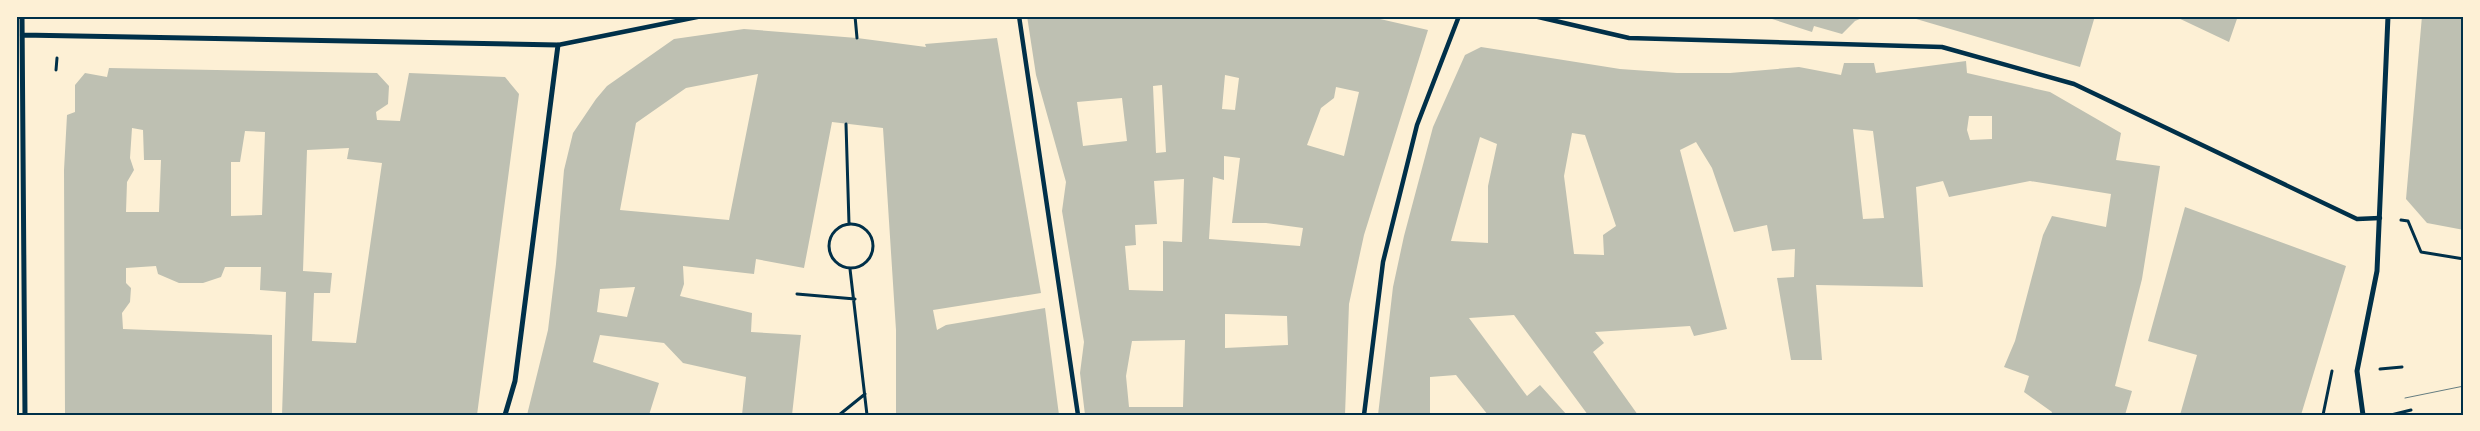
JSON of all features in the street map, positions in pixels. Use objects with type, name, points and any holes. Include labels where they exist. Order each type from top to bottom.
[{"type":"street","points":[[22,16],[25,415]]},
{"type":"street","points":[[22,35],[558,45],[702,16]]},
{"type":"street","points":[[1018,16],[1078,415]]},
{"type":"street","points":[[1364,415],[1384,262],[1417,125],[1459,16]]},
{"type":"street","points":[[1534,16],[1629,38],[1942,47],[2074,84],[2357,219],[2380,218]]},
{"type":"street","points":[[2363,415],[2357,371],[2377,271],[2388,16]]},
{"type":"street","points":[[505,415],[515,381],[558,45]]},
{"type":"path","points":[[855,16],[858,38]]},
{"type":"path","points":[[846,124],[849,224]]},
{"type":"path","points":[[2380,218],[2408,221],[2421,252],[2464,259]]},
{"type":"path","points":[[849,224],[857,224],[869,232],[874,246],[870,260],[857,268],[850,269],[843,267],[832,258],[829,243],[836,230],[849,224]]},
{"type":"path","points":[[850,269],[867,415]]},
{"type":"path","points":[[797,294],[855,299]]},
{"type":"path","points":[[839,415],[865,394]]},
{"type":"path","points":[[2391,415],[2411,410]]},
{"type":"building","points":[[373,16],[422,16],[422,18],[391,19]]},
{"type":"building","points":[[1027,16],[1367,16],[1428,30],[1364,235],[1349,304],[1345,415],[1085,415],[1080,373],[1084,342],[1062,211],[1066,182],[1036,75]],"holes":[[[1225,75],[1239,78],[1235,110],[1222,109]],[[1162,85],[1166,152],[1156,153],[1153,86]],[[1336,87],[1359,92],[1344,156],[1307,145],[1321,108],[1334,98]],[[1122,98],[1127,141],[1083,146],[1077,102]],[[1224,156],[1240,158],[1232,223],[1266,223],[1303,228],[1300,246],[1209,239],[1213,177],[1224,180]],[[1184,179],[1182,242],[1163,241],[1163,291],[1129,290],[1125,246],[1136,245],[1135,225],[1157,224],[1154,181]],[[1225,314],[1287,316],[1288,345],[1225,348]],[[1185,340],[1183,407],[1129,407],[1126,376],[1132,341]]]},
{"type":"building","points":[[1770,16],[1867,16],[1855,21],[1842,34],[1814,26],[1812,32],[1769,18]]},
{"type":"building","points":[[1906,16],[2095,16],[2080,67]]},
{"type":"building","points":[[2174,16],[2238,16],[2229,42]]},
{"type":"building","points":[[2422,16],[2464,16],[2464,230],[2427,223],[2406,199]]},
{"type":"building","points":[[744,29],[857,38],[926,47],[925,44],[997,38],[1041,293],[933,310],[937,330],[946,325],[1045,308],[1059,415],[896,415],[896,330],[883,128],[832,122],[804,268],[756,259],[754,274],[683,266],[684,284],[680,296],[752,313],[751,332],[801,335],[792,415],[742,415],[746,377],[683,363],[664,343],[600,335],[593,362],[659,383],[649,415],[527,415],[548,330],[564,170],[573,133],[607,86],[674,39]],"holes":[[[758,74],[729,220],[620,210],[636,123],[686,88]],[[635,287],[627,317],[597,312],[600,289]]]},
{"type":"building","points":[[1481,47],[1620,69],[1677,73],[1730,73],[1799,67],[1841,75],[1844,63],[1874,63],[1876,73],[1966,61],[1967,73],[2050,92],[2121,133],[2116,160],[2160,166],[2142,279],[2115,386],[2132,391],[2125,415],[2051,415],[2052,412],[2024,392],[2029,376],[2004,367],[2015,341],[2043,235],[2052,216],[2106,227],[2111,194],[2030,181],[1949,197],[1943,181],[1916,187],[1923,287],[1816,285],[1822,360],[1791,360],[1777,278],[1794,277],[1795,249],[1772,251],[1767,225],[1734,232],[1712,168],[1696,142],[1680,150],[1727,329],[1694,336],[1690,326],[1595,332],[1604,343],[1593,352],[1638,415],[1588,415],[1514,315],[1469,318],[1527,396],[1540,385],[1567,415],[1488,415],[1456,375],[1430,377],[1430,415],[1378,415],[1393,287],[1404,236],[1433,127],[1465,55]],"holes":[[[1969,116],[1992,116],[1992,139],[1970,140],[1967,130]],[[1853,129],[1873,131],[1884,218],[1863,219]],[[1572,133],[1585,135],[1616,226],[1603,235],[1604,255],[1574,254],[1564,176]],[[1480,137],[1497,144],[1488,186],[1488,243],[1451,241]]]},
{"type":"building","points":[[109,68],[377,73],[389,86],[388,104],[376,112],[377,120],[400,121],[409,73],[505,77],[519,94],[477,415],[282,415],[286,292],[260,290],[261,267],[225,267],[221,277],[203,283],[179,283],[158,274],[156,266],[126,268],[126,283],[131,288],[130,302],[122,313],[123,329],[272,335],[272,415],[65,415],[64,170],[67,115],[75,112],[75,85],[85,73],[107,77]],"holes":[[[132,128],[143,130],[144,160],[161,160],[159,212],[126,212],[127,182],[134,170],[130,158]],[[245,131],[265,132],[262,215],[231,216],[231,162],[240,162]],[[349,148],[347,159],[382,163],[356,343],[312,341],[314,293],[330,293],[332,273],[303,271],[307,150]]]},
{"type":"building","points":[[2185,207],[2346,266],[2301,415],[2180,415],[2197,355],[2148,341]]},
{"type":"tram line","points":[[2405,398],[2464,386]]}]
